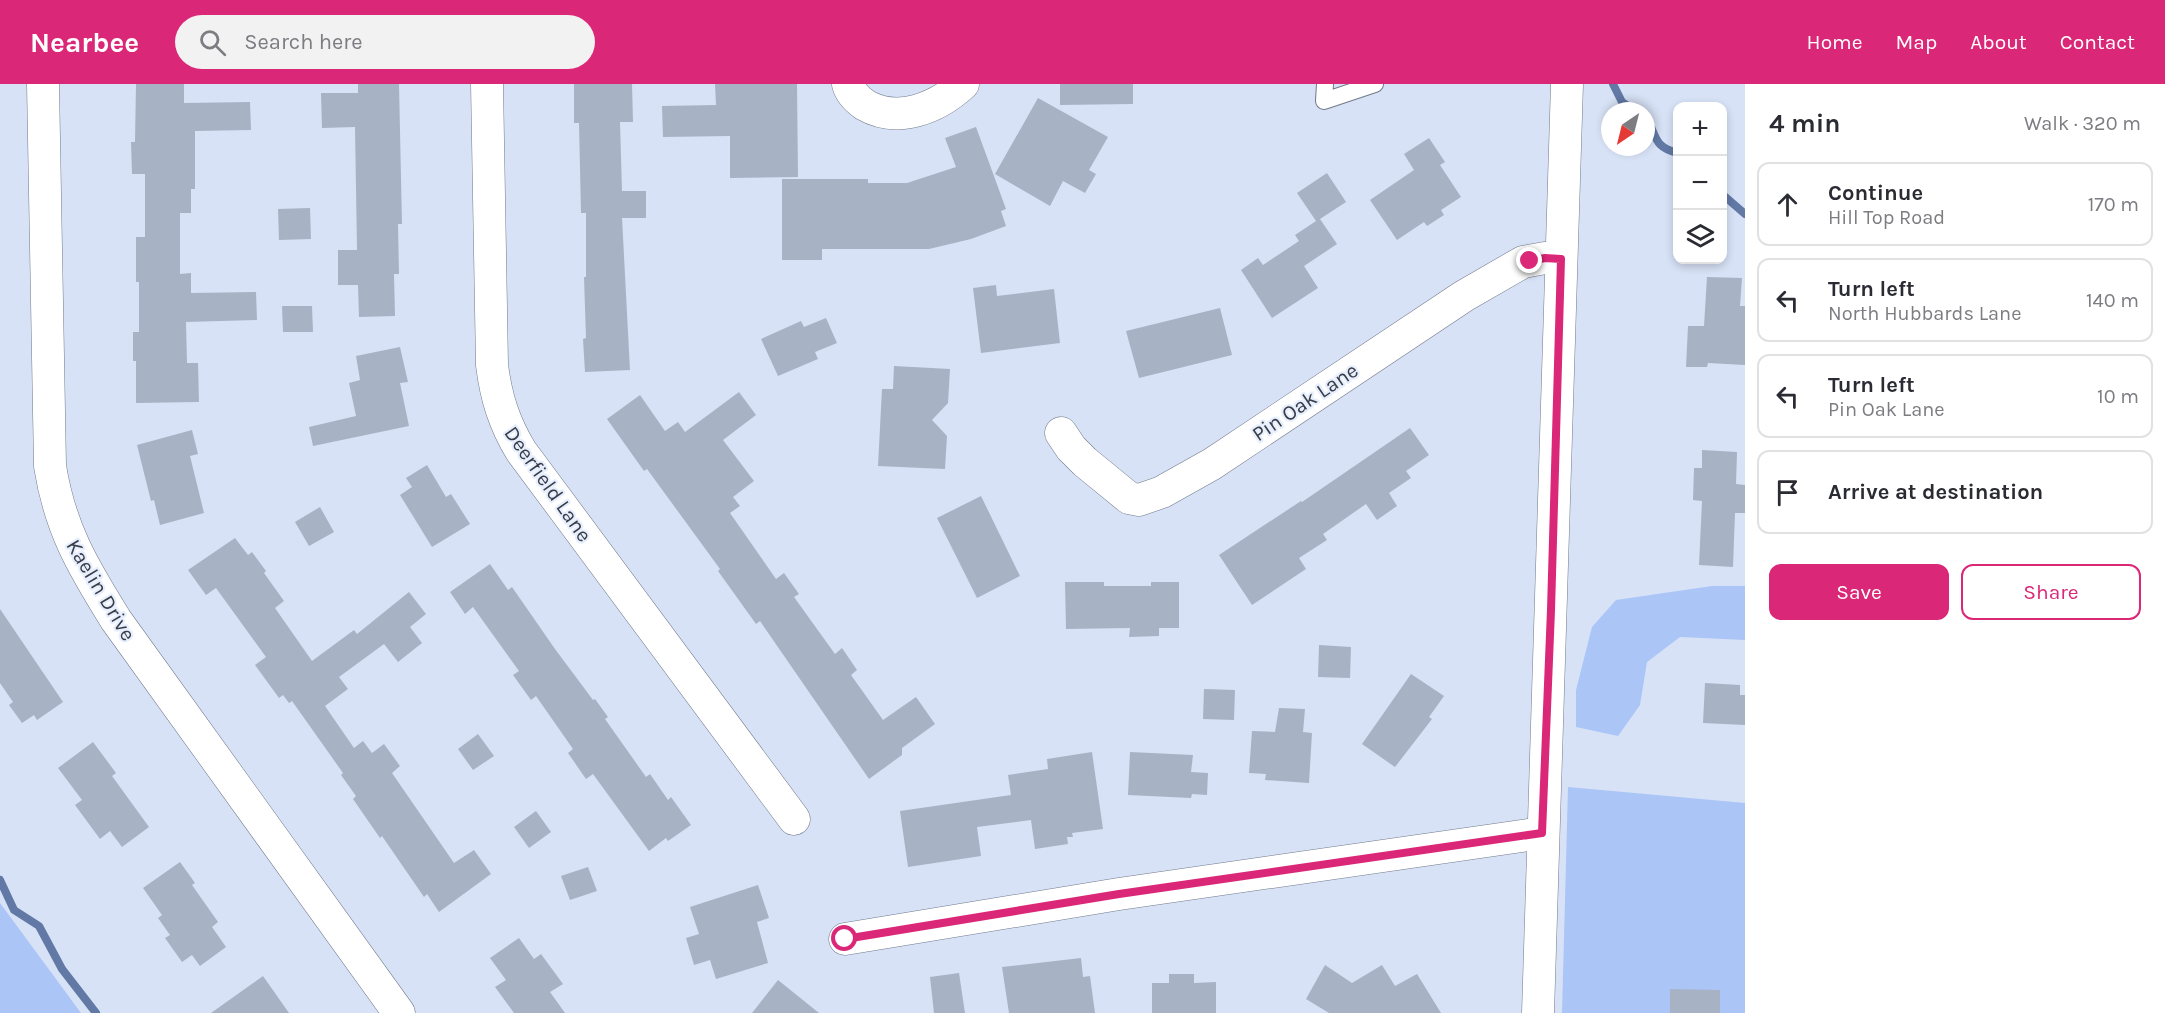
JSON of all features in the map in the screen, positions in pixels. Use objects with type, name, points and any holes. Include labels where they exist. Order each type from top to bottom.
[{"type":"street","name":"Kaelin Drive","points":[[43,84],[50,465],[67,533],[82,566],[116,620],[399,1013]]},
{"type":"street","name":"Deerfield Lane","points":[[487,84],[492,365],[495,391],[510,434],[794,819]]},
{"type":"street","points":[[848,84],[848,88],[860,101],[877,111],[893,114],[918,111],[942,100],[963,84]]},
{"type":"street","points":[[1538,1013],[1567,84]]},
{"type":"street","name":"Pin Oak Lane","points":[[1061,433],[1071,448],[1085,462],[1129,498],[1139,500],[1162,492],[1212,464],[1474,291],[1523,262],[1545,258],[1561,259]]},
{"type":"street","points":[[845,939],[1119,894],[1542,833]]},
{"type":"lane","points":[[1325,84],[1324,101],[1375,84]]},
{"type":"shaded area","points":[[1712,586],[1745,586],[1745,640],[1680,637],[1647,662],[1640,705],[1618,736],[1576,727],[1576,690],[1592,627],[1616,600]]},
{"type":"shaded area","points":[[1568,787],[1745,803],[1745,1013],[1562,1013]]},
{"type":"shaded area","points":[[0,903],[81,1013],[0,1013]]},
{"type":"building","points":[[136,84],[184,84],[184,103],[250,102],[251,130],[195,131],[195,189],[191,189],[191,213],[180,213],[180,274],[191,273],[191,293],[256,292],[257,320],[186,322],[187,363],[198,363],[199,402],[136,403],[133,332],[139,332],[139,282],[136,282],[136,237],[145,237],[145,174],[132,174],[131,142],[135,142]]},
{"type":"building","points":[[358,84],[399,84],[402,224],[398,224],[399,274],[394,274],[395,316],[359,317],[358,285],[338,285],[338,250],[357,250],[355,127],[322,128],[321,93],[358,93]]},
{"type":"building","points":[[574,84],[632,84],[633,122],[620,122],[622,191],[646,191],[646,218],[622,218],[630,370],[585,372],[583,339],[586,338],[584,277],[586,277],[586,213],[581,213],[579,123],[574,123]]},
{"type":"building","points":[[715,84],[797,84],[798,177],[730,178],[730,136],[663,137],[662,106],[716,105]]},
{"type":"building","points":[[1060,84],[1133,84],[1133,104],[1060,105]]},
{"type":"building","points":[[1038,98],[1108,137],[1089,170],[1096,174],[1085,193],[1063,181],[1050,206],[995,174]]},
{"type":"building","points":[[976,127],[1006,209],[1001,211],[1006,226],[971,239],[929,249],[822,249],[822,260],[782,260],[782,179],[868,179],[868,183],[907,183],[956,167],[945,138]]},
{"type":"building","points":[[1429,138],[1445,162],[1440,165],[1461,197],[1441,210],[1444,215],[1427,226],[1424,222],[1397,240],[1370,200],[1414,170],[1404,154]]},
{"type":"building","points":[[1327,173],[1346,202],[1320,219],[1337,244],[1304,266],[1318,288],[1272,318],[1241,270],[1258,258],[1263,265],[1299,241],[1295,235],[1316,221],[1297,193]]},
{"type":"building","points":[[310,208],[311,239],[279,240],[278,209]]},
{"type":"building","points":[[1707,277],[1742,278],[1740,306],[1745,306],[1745,365],[1708,363],[1707,367],[1686,367],[1688,326],[1704,326]]},
{"type":"building","points":[[996,285],[997,296],[1054,289],[1060,343],[981,353],[973,288]]},
{"type":"building","points":[[282,306],[312,306],[313,332],[283,332]]},
{"type":"building","points":[[1220,308],[1232,355],[1139,378],[1126,331]]},
{"type":"building","points":[[826,318],[837,343],[815,352],[818,359],[778,376],[761,339],[801,321],[804,327]]},
{"type":"building","points":[[400,347],[408,382],[400,383],[409,426],[313,446],[309,427],[356,416],[349,383],[360,380],[356,356]]},
{"type":"building","points":[[894,366],[950,369],[948,403],[932,420],[947,436],[945,469],[878,466],[882,389],[893,389]]},
{"type":"building","points":[[739,392],[756,415],[723,440],[754,481],[733,497],[740,506],[730,513],[776,579],[784,573],[799,594],[794,597],[835,654],[842,648],[857,670],[851,675],[883,720],[916,697],[935,724],[902,748],[902,755],[869,779],[760,621],[756,624],[718,571],[720,569],[647,469],[644,471],[607,419],[640,395],[665,431],[678,422],[685,432]]},
{"type":"building","points":[[1410,428],[1429,455],[1406,471],[1411,478],[1389,493],[1397,506],[1377,520],[1366,504],[1323,534],[1327,540],[1299,558],[1306,569],[1252,605],[1219,555],[1302,502]]},
{"type":"building","points":[[192,430],[198,454],[190,456],[204,513],[160,525],[154,500],[151,501],[137,445]]},
{"type":"building","points":[[1702,450],[1737,452],[1736,484],[1745,485],[1745,513],[1735,513],[1733,567],[1699,565],[1702,501],[1693,500],[1694,468],[1702,468]]},
{"type":"building","points":[[427,465],[446,497],[451,494],[470,524],[432,547],[400,495],[412,487],[406,478]]},
{"type":"building","points":[[981,496],[1020,576],[977,598],[937,518]]},
{"type":"building","points":[[320,507],[334,532],[309,546],[295,522]]},
{"type":"building","points":[[235,538],[248,555],[252,552],[266,571],[264,573],[284,601],[275,608],[312,661],[354,630],[357,634],[409,592],[426,614],[410,627],[422,643],[398,662],[384,644],[339,677],[348,689],[325,706],[354,748],[363,741],[372,753],[384,744],[400,766],[392,773],[454,863],[474,850],[491,874],[439,912],[427,894],[424,897],[382,836],[380,838],[353,799],[356,796],[341,775],[343,773],[292,701],[289,703],[283,695],[279,698],[255,665],[266,657],[216,588],[206,595],[188,570]]},
{"type":"building","points":[[490,564],[508,590],[512,587],[555,649],[593,700],[595,699],[608,717],[605,719],[646,777],[650,774],[668,800],[671,797],[691,825],[668,841],[666,838],[649,851],[593,774],[586,779],[568,753],[573,749],[536,696],[531,700],[513,675],[519,671],[473,607],[465,614],[450,592]]},
{"type":"building","points":[[1065,582],[1104,582],[1104,586],[1151,586],[1151,582],[1179,582],[1179,628],[1159,628],[1159,636],[1129,637],[1130,628],[1066,629]]},
{"type":"building","points":[[0,609],[63,702],[37,720],[34,715],[22,723],[9,705],[13,702],[0,683]]},
{"type":"building","points":[[1319,645],[1351,647],[1350,678],[1318,677]]},
{"type":"building","points":[[1411,674],[1444,696],[1429,717],[1432,719],[1395,767],[1362,744]]},
{"type":"building","points":[[1705,683],[1740,685],[1740,695],[1745,695],[1745,725],[1703,723]]},
{"type":"building","points":[[1204,689],[1235,690],[1234,720],[1203,719]]},
{"type":"building","points":[[1279,708],[1305,709],[1303,732],[1312,733],[1309,783],[1265,780],[1266,774],[1249,773],[1252,731],[1275,732]]},
{"type":"building","points":[[478,734],[494,756],[473,770],[458,749]]},
{"type":"building","points":[[93,742],[116,773],[112,776],[149,827],[122,847],[110,831],[100,839],[75,805],[82,800],[58,768]]},
{"type":"building","points":[[1092,752],[1103,829],[1072,833],[1073,837],[1067,837],[1068,844],[1035,849],[1031,820],[977,827],[981,856],[908,867],[900,811],[1011,795],[1008,775],[1048,769],[1047,759]]},
{"type":"building","points":[[1130,752],[1193,755],[1191,772],[1208,773],[1207,795],[1192,794],[1191,798],[1128,795]]},
{"type":"building","points":[[536,811],[551,832],[529,848],[514,827]]},
{"type":"building","points":[[180,862],[195,883],[192,885],[218,922],[212,927],[226,947],[200,966],[192,955],[182,962],[165,938],[170,935],[158,918],[162,915],[143,888]]},
{"type":"building","points":[[588,867],[597,891],[570,900],[561,876]]},
{"type":"building","points":[[758,885],[769,918],[757,922],[768,963],[716,979],[710,960],[694,965],[686,938],[699,934],[690,907]]},
{"type":"building","points":[[519,938],[534,959],[541,954],[563,984],[550,992],[565,1013],[514,1013],[495,987],[506,980],[490,958]]},
{"type":"building","points":[[1081,958],[1083,977],[1090,976],[1095,1013],[1009,1013],[1002,967]]},
{"type":"building","points":[[1325,965],[1352,983],[1382,965],[1395,986],[1417,974],[1441,1013],[1329,1013],[1306,999]]},
{"type":"building","points":[[959,973],[965,1013],[934,1013],[930,977]]},
{"type":"building","points":[[1169,974],[1194,974],[1194,983],[1216,982],[1216,1013],[1152,1013],[1152,983],[1169,983]]},
{"type":"building","points":[[263,976],[289,1013],[211,1013]]},
{"type":"building","points":[[778,980],[819,1013],[752,1013]]},
{"type":"building","points":[[1670,989],[1720,990],[1720,1013],[1670,1013]]},
{"type":"waterway","points":[[1613,84],[1622,102]]},
{"type":"waterway","points":[[1655,136],[1664,148],[1673,152]]},
{"type":"waterway","points":[[1727,198],[1745,214]]},
{"type":"waterway","points":[[0,880],[14,910],[39,926],[62,969],[96,1013]]},
{"type":"route","points":[[845,939],[1119,894],[1542,833],[1561,259],[1545,258],[1530,261]]}]
